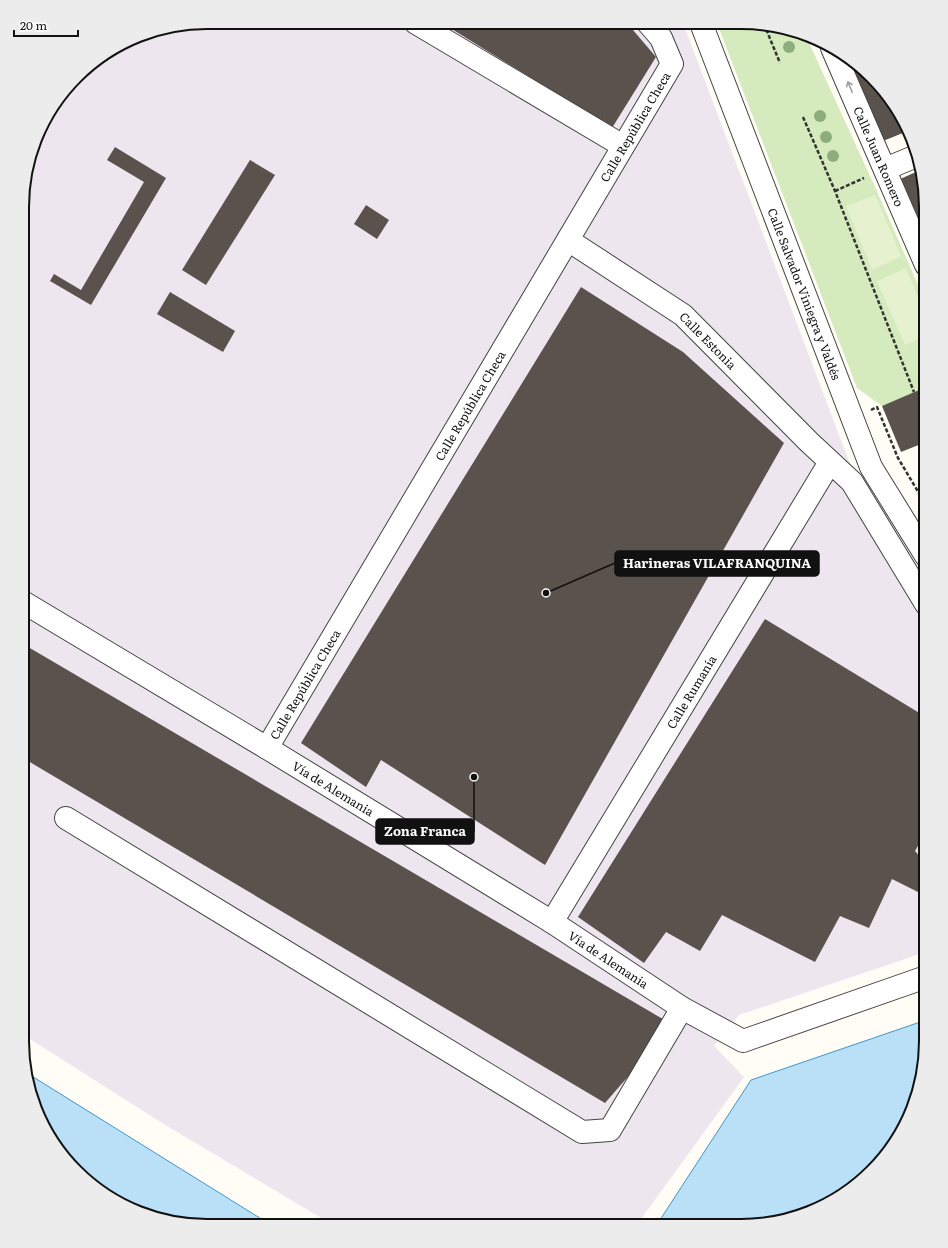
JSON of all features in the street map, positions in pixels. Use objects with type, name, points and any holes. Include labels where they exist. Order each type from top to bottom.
[{"type":"street","points":[[426,29],[624,146]]},
{"type":"street","name":"Calle República Checa","points":[[266,748],[672,64],[661,38],[653,29]]},
{"type":"street","name":"Calle Salvador Viniegra y Valdés","points":[[703,29],[871,467],[919,545]]},
{"type":"street","name":"Calle Juan Romero","points":[[837,57],[919,249]]},
{"type":"street","points":[[885,170],[912,158]]},
{"type":"street","name":"Calle Estonia","points":[[568,240],[683,315],[830,462],[852,482],[919,592]]},
{"type":"street","name":"Calle Rumanía","points":[[552,922],[830,462]]},
{"type":"street","name":"Vía de Alemania","points":[[29,606],[552,922],[682,1008],[743,1041],[919,979]]},
{"type":"street","points":[[66,818],[582,1132],[610,1130],[682,1008]]},
{"type":"path","points":[[767,31],[780,63]]},
{"type":"path","points":[[803,117],[835,191],[914,392]]},
{"type":"path","points":[[835,191],[885,170]]},
{"type":"path","points":[[877,408],[898,458],[919,493]]},
{"type":"shaded area","points":[[195,29],[685,29],[852,469],[919,589],[919,954],[739,1015],[714,1046],[744,1077],[641,1219],[323,1219],[162,1123],[29,1038],[29,195],[32,172],[38,150],[47,128],[59,108],[73,90],[90,73],[108,59],[128,47],[150,38],[172,32]]},
{"type":"green space","points":[[719,29],[753,29],[776,32],[798,38],[809,43],[919,287],[919,390],[882,406],[857,388]]},
{"type":"green space","points":[[875,195],[901,256],[872,270],[846,206]]},
{"type":"green space","points":[[906,268],[919,299],[919,338],[905,345],[877,281]]},
{"type":"water","points":[[919,1022],[919,1053],[916,1076],[910,1098],[901,1120],[889,1140],[875,1158],[858,1175],[840,1189],[820,1201],[798,1210],[776,1216],[753,1219],[661,1219],[751,1080]]},
{"type":"water","points":[[32,1076],[261,1219],[195,1219],[172,1216],[150,1210],[128,1201],[108,1189],[81,1167],[59,1140],[47,1120],[38,1098]]},
{"type":"building","points":[[452,29],[632,29],[656,57],[612,128]]},
{"type":"building","points":[[853,69],[875,90],[889,108],[901,128],[903,133],[883,141]]},
{"type":"building","points":[[115,147],[166,178],[91,305],[50,281],[54,274],[81,290],[144,182],[107,160]]},
{"type":"building","points":[[250,160],[275,175],[206,285],[182,270]]},
{"type":"building","points":[[916,172],[919,195],[919,228],[898,180]]},
{"type":"building","points":[[366,205],[389,220],[377,239],[354,224]]},
{"type":"building","points":[[581,287],[683,352],[784,443],[545,865],[381,760],[366,787],[301,743]]},
{"type":"building","points":[[170,292],[235,331],[223,352],[157,314]]},
{"type":"building","points":[[919,390],[919,445],[901,452],[882,406]]},
{"type":"building","points":[[765,619],[919,713],[919,844],[915,851],[919,856],[919,892],[892,879],[869,928],[840,916],[815,962],[722,915],[700,951],[666,932],[644,963],[578,917]]},
{"type":"building","points":[[29,648],[673,1025],[605,1103],[29,762]]},
{"type":"place","name":"Harineras VILAFRANQUINA","points":[[546,593]]},
{"type":"place","name":"Zona Franca","points":[[474,777]]}]
